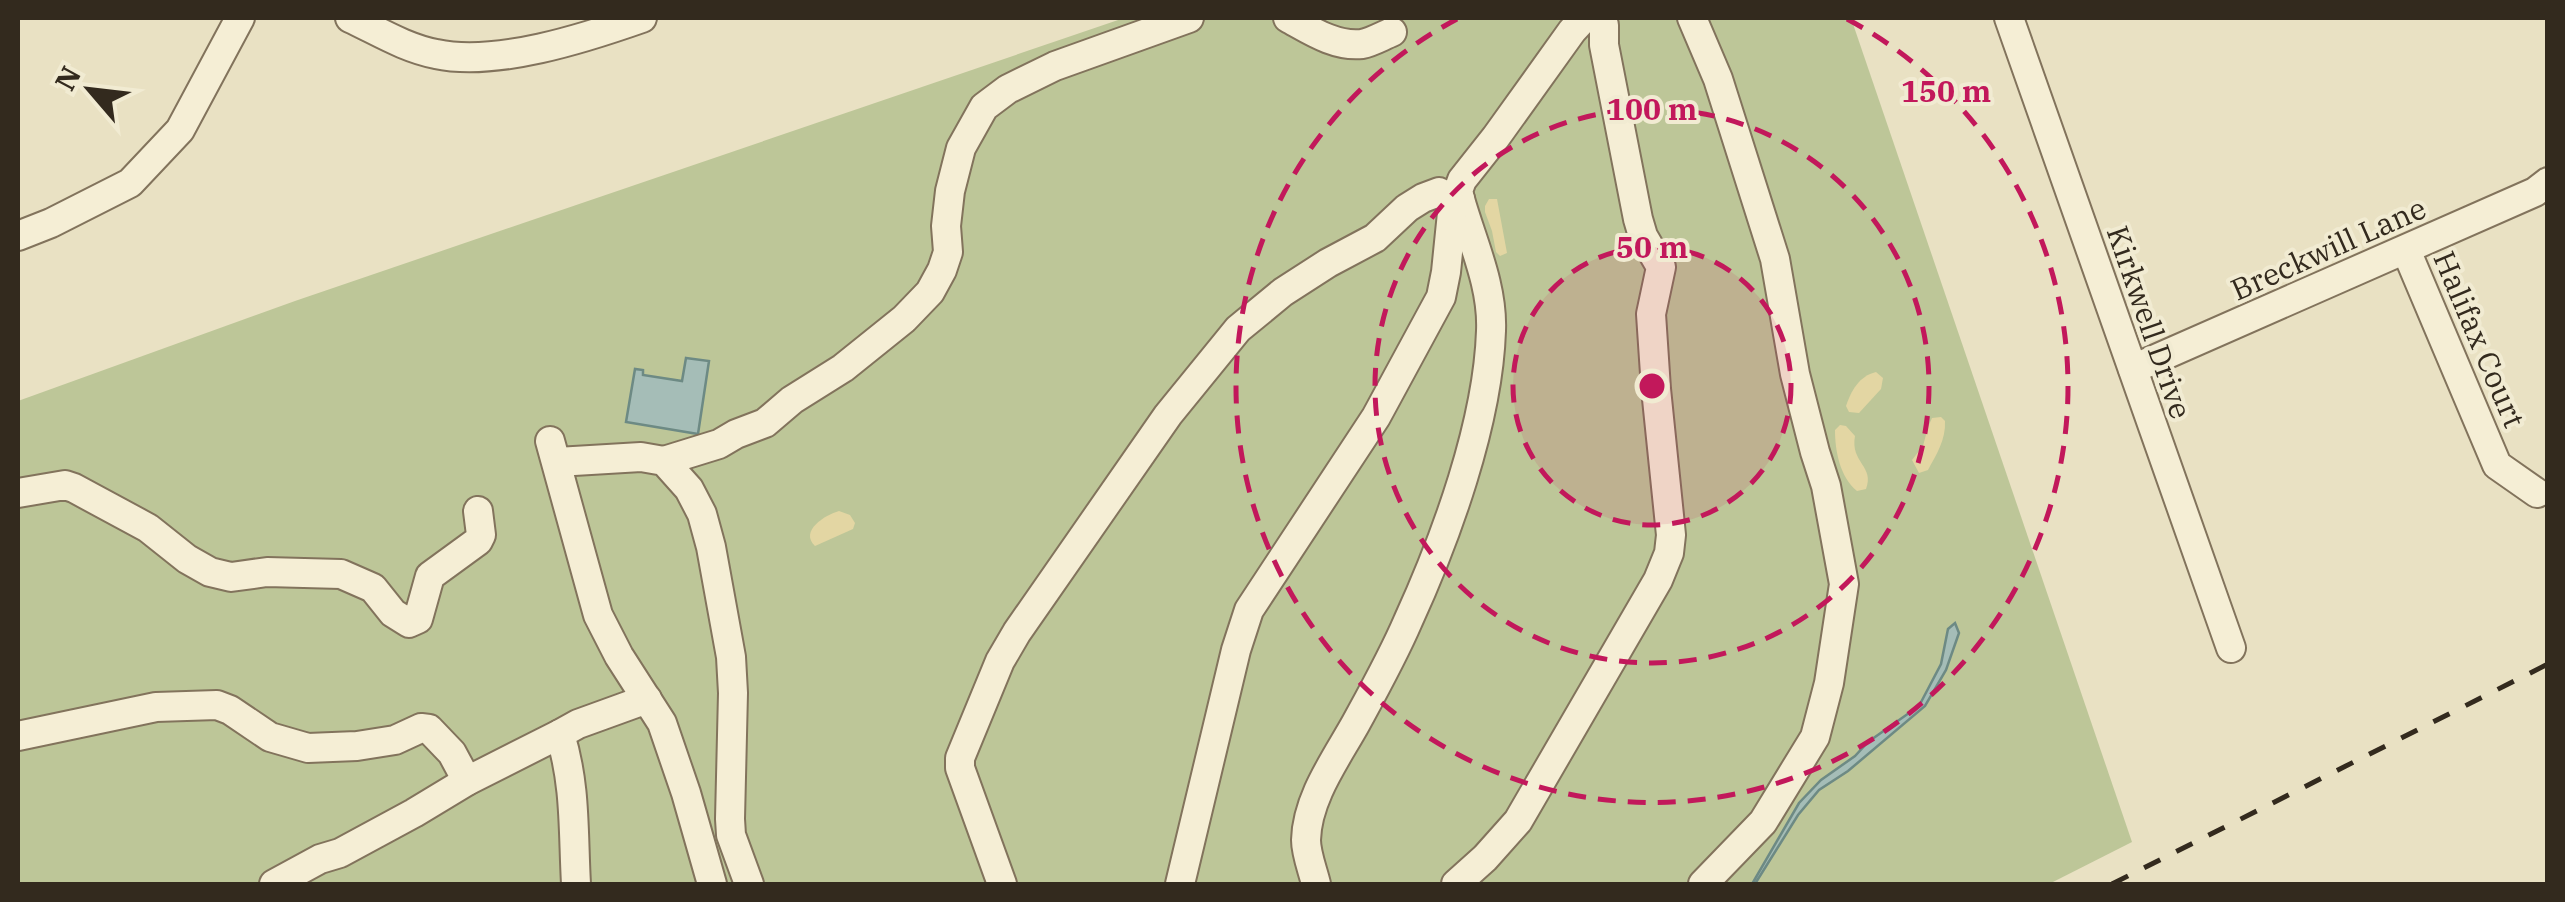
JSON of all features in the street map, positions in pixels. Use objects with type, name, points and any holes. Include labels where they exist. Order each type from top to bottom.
[{"type":"street","points":[[18,236],[130,183],[180,130],[240,18]]},
{"type":"street","points":[[350,18],[438,55],[482,58],[600,33],[642,18]]},
{"type":"street","points":[[712,884],[662,723],[598,615],[554,451],[664,461],[719,444],[765,423],[792,400],[843,368],[904,319],[930,292],[948,252],[950,191],[960,148],[984,108],[1008,89],[1055,66],[1189,18]]},
{"type":"street","points":[[1288,18],[1318,36],[1354,44],[1366,44],[1392,32]]},
{"type":"street","points":[[1180,884],[1248,610],[1376,417],[1440,296],[1452,213],[1462,180],[1584,18]]},
{"type":"street","points":[[1456,884],[1518,821],[1658,580],[1670,552],[1652,314],[1661,267],[1638,219],[1600,18]]},
{"type":"street","points":[[1692,18],[1724,95],[1775,259],[1795,374],[1826,486],[1844,584],[1829,683],[1815,737],[1764,822],[1702,884]]},
{"type":"street","name":"Kirkwell Drive","points":[[2009,18],[2231,648]]},
{"type":"street","name":"Breckwill Lane","points":[[2133,370],[2535,192],[2548,182]]},
{"type":"street","points":[[1002,884],[960,768],[960,758],[1016,632],[1168,415],[1238,329],[1283,292],[1374,238],[1423,198],[1439,192],[1455,198]]},
{"type":"street","points":[[1316,884],[1306,844],[1314,802],[1407,624],[1453,506],[1483,395],[1492,329],[1490,302],[1455,198]]},
{"type":"street","name":"Halifax Court","points":[[2406,250],[2497,465],[2537,493]]},
{"type":"street","points":[[664,461],[688,489],[702,514],[711,547],[731,657],[731,835],[749,884]]},
{"type":"street","points":[[18,493],[66,485],[74,488],[148,528],[210,572],[231,577],[267,572],[341,574],[373,588],[394,614],[410,623],[418,618],[430,576],[478,542],[482,535],[478,511]]},
{"type":"street","points":[[274,884],[320,859],[340,853],[466,781],[578,724],[646,698]]},
{"type":"street","points":[[18,736],[156,707],[217,704],[270,738],[308,748],[357,746],[429,729],[452,753],[466,781]]},
{"type":"street","points":[[560,734],[575,808],[576,884]]},
{"type":"green space","points":[[1124,18],[1851,18],[2132,842],[2049,884],[18,884],[18,401],[295,301]]},
{"type":"sand","points":[[1489,199],[1497,199],[1507,253],[1500,256],[1485,212]]},
{"type":"sand","points":[[1876,372],[1883,378],[1881,389],[1859,413],[1849,412],[1846,406],[1853,390]]},
{"type":"sand","points":[[1941,417],[1945,428],[1940,447],[1928,470],[1919,473],[1912,460],[1923,446],[1932,418]]},
{"type":"sand","points":[[1840,425],[1855,436],[1856,452],[1867,475],[1866,489],[1857,491],[1843,471],[1835,438]]},
{"type":"sand","points":[[839,511],[850,515],[855,523],[853,529],[815,546],[810,535],[812,529]]},
{"type":"water","points":[[686,358],[709,361],[698,434],[626,422],[635,369],[643,370],[643,375],[682,381]]},
{"type":"water","points":[[1955,623],[1959,633],[1946,670],[1925,706],[1848,771],[1819,790],[1752,884],[1799,803],[1868,742],[1919,706],[1941,664],[1948,629]]},
{"type":"railway","points":[[2112,884],[2548,664]]}]
